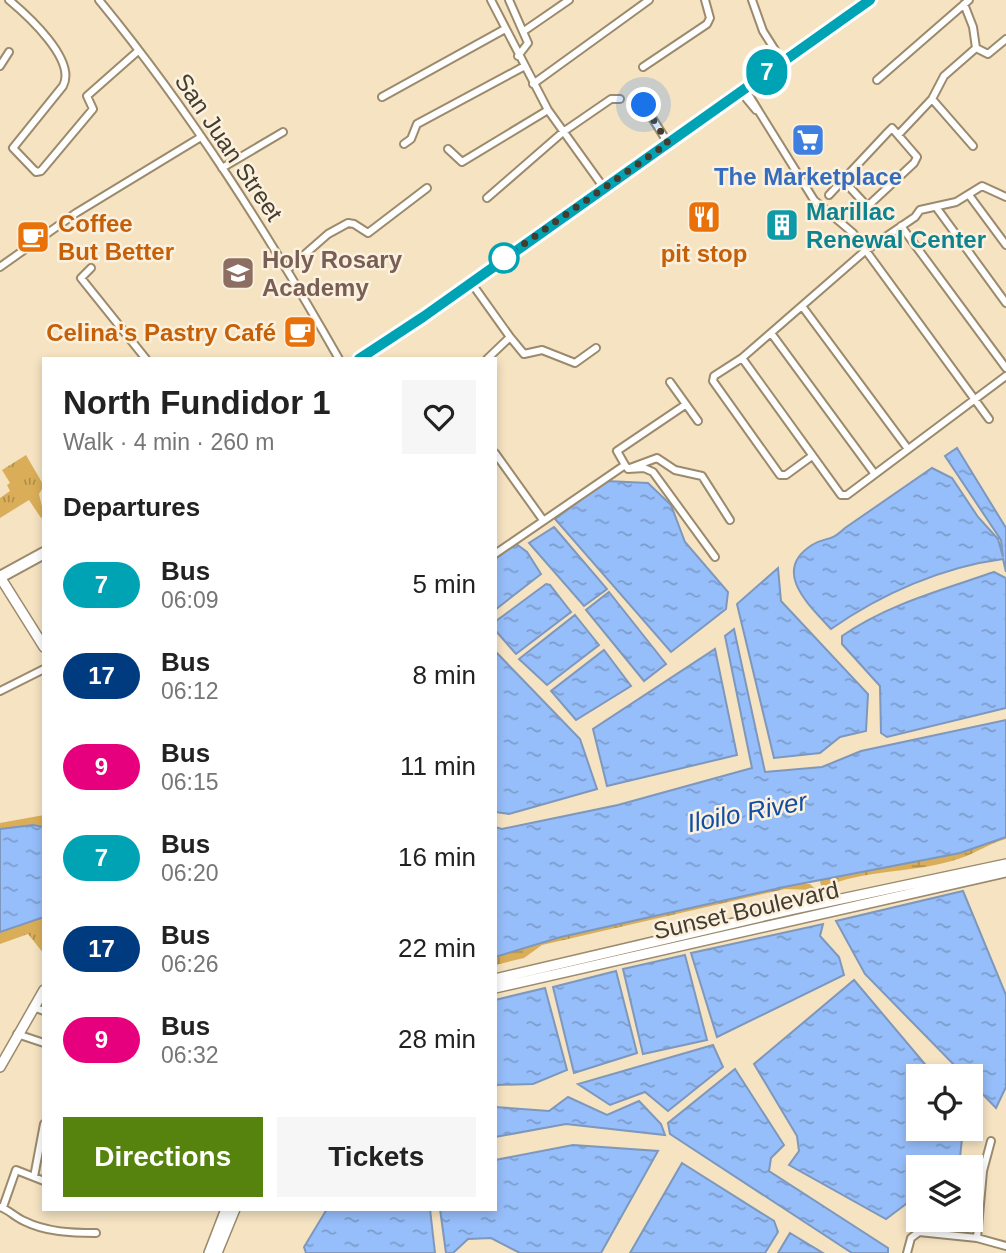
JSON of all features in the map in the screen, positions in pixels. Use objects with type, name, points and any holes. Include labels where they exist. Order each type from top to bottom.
[{"type":"main road","points":[[362,357],[870,0]]},
{"type":"main road","points":[[42,554],[0,577],[42,644]]},
{"type":"main road","name":"Sunset Boulevard","points":[[497,987],[643,949],[1006,864]]},
{"type":"main road","name":"Sunset Boulevard","points":[[497,979],[1006,872]]},
{"type":"main road","points":[[0,1067],[17,1034],[38,1004]]},
{"type":"main road","points":[[209,1253],[225,1211]]},
{"type":"main road","points":[[218,1253],[234,1211]]},
{"type":"street","points":[[9,0],[61,56],[66,73],[63,86],[13,148],[36,172],[41,171],[93,108],[87,96],[138,51]]},
{"type":"street","name":"San Juan Street","points":[[101,0],[222,168],[288,269],[338,357]]},
{"type":"street","points":[[500,0],[492,3],[523,67],[548,110],[604,188]]},
{"type":"street","points":[[509,0],[528,46],[518,56]]},
{"type":"street","points":[[524,31],[569,0]]},
{"type":"street","points":[[533,84],[649,0]]},
{"type":"street","points":[[643,67],[708,24],[710,18],[705,0]]},
{"type":"street","points":[[751,0],[763,31],[782,61]]},
{"type":"street","points":[[877,80],[967,2],[976,48]]},
{"type":"street","points":[[382,97],[505,29]]},
{"type":"street","points":[[976,48],[988,54],[1006,39]]},
{"type":"street","points":[[900,134],[932,99],[944,76],[976,48]]},
{"type":"street","points":[[0,66],[9,52]]},
{"type":"street","points":[[404,145],[411,139],[416,124],[523,67]]},
{"type":"street","points":[[743,90],[814,200],[853,233],[989,418]]},
{"type":"street","points":[[487,198],[563,132],[611,99],[620,99]]},
{"type":"street","points":[[932,99],[973,146]]},
{"type":"street","points":[[644,105],[668,143]]},
{"type":"street","points":[[448,149],[461,162],[548,110]]},
{"type":"street","points":[[829,195],[843,180],[892,128],[900,134],[917,157],[916,161],[870,204],[866,205],[843,180]]},
{"type":"street","points":[[222,168],[283,132]]},
{"type":"street","points":[[0,267],[76,214],[201,137]]},
{"type":"street","points":[[812,456],[786,475],[780,475],[713,381],[714,376],[741,358],[865,251],[920,210],[956,202],[982,186],[1006,197]]},
{"type":"street","points":[[288,269],[338,228],[354,224],[368,233],[427,188]]},
{"type":"street","points":[[969,195],[1006,245]]},
{"type":"street","points":[[936,207],[1006,303]]},
{"type":"street","points":[[901,226],[1006,368]]},
{"type":"street","points":[[91,268],[81,278],[144,357]]},
{"type":"street","points":[[470,281],[524,354],[542,350],[575,363],[596,348]]},
{"type":"street","points":[[802,306],[908,449]]},
{"type":"street","points":[[771,333],[874,473]]},
{"type":"street","points":[[489,357],[510,337]]},
{"type":"street","points":[[741,358],[841,495],[847,495],[1006,376]]},
{"type":"street","points":[[670,382],[698,421]]},
{"type":"street","points":[[626,467],[617,451],[685,405]]},
{"type":"street","points":[[497,456],[543,520]]},
{"type":"street","points":[[497,553],[626,467],[657,458],[675,470],[702,476],[730,520]]},
{"type":"street","points":[[626,467],[644,468],[653,472],[715,557]]},
{"type":"street","points":[[0,691],[42,670]]},
{"type":"street","points":[[17,1034],[42,1042]]},
{"type":"street","points":[[34,1177],[42,1135]]},
{"type":"street","points":[[977,1238],[983,1171],[991,1141]]},
{"type":"street","points":[[42,1180],[16,1170],[2,1207],[24,1221],[42,1227],[63,1232],[96,1233]]},
{"type":"street","points":[[907,1253],[911,1238],[919,1232],[977,1238],[1006,1246]]},
{"type":"green space","points":[[26,455],[42,483],[39,494],[41,518],[29,500],[0,518],[0,498],[10,491],[7,485],[10,483],[2,470]]},
{"type":"green space","points":[[42,815],[42,827],[0,829],[0,823]]},
{"type":"green space","points":[[1006,835],[1006,839],[944,863],[856,877],[822,888],[820,882],[823,877],[950,849],[955,855]]},
{"type":"green space","points":[[797,884],[810,884],[816,890],[785,889],[542,945],[524,958],[497,965],[497,946]]},
{"type":"green space","points":[[42,918],[42,952],[28,934],[0,944],[0,932]]},
{"type":"water","points":[[957,448],[1006,528],[1006,572],[1003,559],[935,575],[870,604],[831,629],[798,588],[794,577],[800,555],[817,542],[835,536],[932,468],[952,478],[978,517],[998,539],[1003,557],[1001,540],[945,456]]},
{"type":"water","points":[[606,481],[648,483],[671,505],[685,542],[728,592],[726,609],[671,652],[555,519]]},
{"type":"water","points":[[554,527],[607,589],[584,606],[529,543]]},
{"type":"water","points":[[515,543],[527,552],[541,574],[497,608],[497,557]]},
{"type":"water","points":[[778,568],[781,601],[868,694],[866,731],[840,737],[820,753],[774,758],[737,604]]},
{"type":"water","points":[[994,572],[1006,578],[1006,708],[887,737],[881,733],[880,686],[842,644],[842,636],[897,606]]},
{"type":"water","points":[[546,584],[550,585],[571,612],[516,654],[497,632],[497,620]]},
{"type":"water","points":[[609,592],[666,664],[644,681],[586,610]]},
{"type":"water","points":[[575,615],[599,645],[547,685],[519,659]]},
{"type":"water","name":"Iloilo River","points":[[734,629],[765,772],[822,767],[861,751],[1006,720],[1006,837],[960,853],[784,887],[561,937],[497,956],[497,828],[502,829],[618,805],[752,768],[725,636]]},
{"type":"water","points":[[715,649],[737,755],[607,786],[593,729]]},
{"type":"water","points":[[604,650],[631,686],[576,720],[551,691]]},
{"type":"water","points":[[497,653],[580,739],[597,789],[509,814],[497,812]]},
{"type":"water","points":[[33,825],[42,827],[42,918],[0,932],[0,829]]},
{"type":"water","points":[[963,891],[1006,995],[1006,1087],[996,1108],[983,1094],[983,1064],[953,1064],[865,974],[836,921]]},
{"type":"water","points":[[823,924],[820,936],[839,957],[844,975],[717,1037],[691,953]]},
{"type":"water","points":[[685,955],[707,1040],[643,1054],[623,969]]},
{"type":"water","points":[[616,971],[637,1053],[574,1073],[553,987]]},
{"type":"water","points":[[854,980],[925,1064],[906,1064],[906,1141],[962,1141],[960,1155],[906,1155],[906,1204],[886,1219],[789,1165],[799,1151],[797,1136],[754,1064]]},
{"type":"water","points":[[545,988],[567,1070],[533,1084],[497,1085],[497,1000]]},
{"type":"water","points":[[713,1045],[723,1067],[668,1111],[645,1092],[610,1105],[578,1084]]},
{"type":"water","points":[[735,1069],[784,1145],[771,1158],[769,1171],[888,1248],[888,1253],[852,1253],[670,1134],[668,1123]]},
{"type":"water","points":[[568,1097],[607,1115],[639,1101],[661,1124],[665,1135],[566,1124],[497,1137],[497,1107],[549,1111]]},
{"type":"water","points":[[573,1145],[658,1151],[601,1253],[520,1253],[491,1238],[468,1239],[453,1253],[446,1253],[440,1211],[497,1211],[497,1160]]},
{"type":"water","points":[[682,1163],[774,1221],[778,1232],[765,1253],[630,1253]]},
{"type":"water","points":[[326,1211],[430,1211],[435,1253],[306,1253],[304,1247]]},
{"type":"water","points":[[790,1233],[823,1253],[778,1253]]},
{"type":"bus line","name":"7","points":[[362,357],[630,171],[843,16],[870,0]]},
{"type":"place","name":"The Marketplace","points":[[808,140]]},
{"type":"place","name":"pit stop","points":[[704,217]]},
{"type":"place","name":"Marillac Renewal Center","points":[[782,225]]},
{"type":"place","name":"Coffee But Better","points":[[33,237]]},
{"type":"place","name":"Holy Rosary Academy","points":[[238,273]]},
{"type":"place","name":"Celina's Pastry Café","points":[[300,332]]},
{"type":"route","points":[[504,258],[668,143],[644,105]]}]
